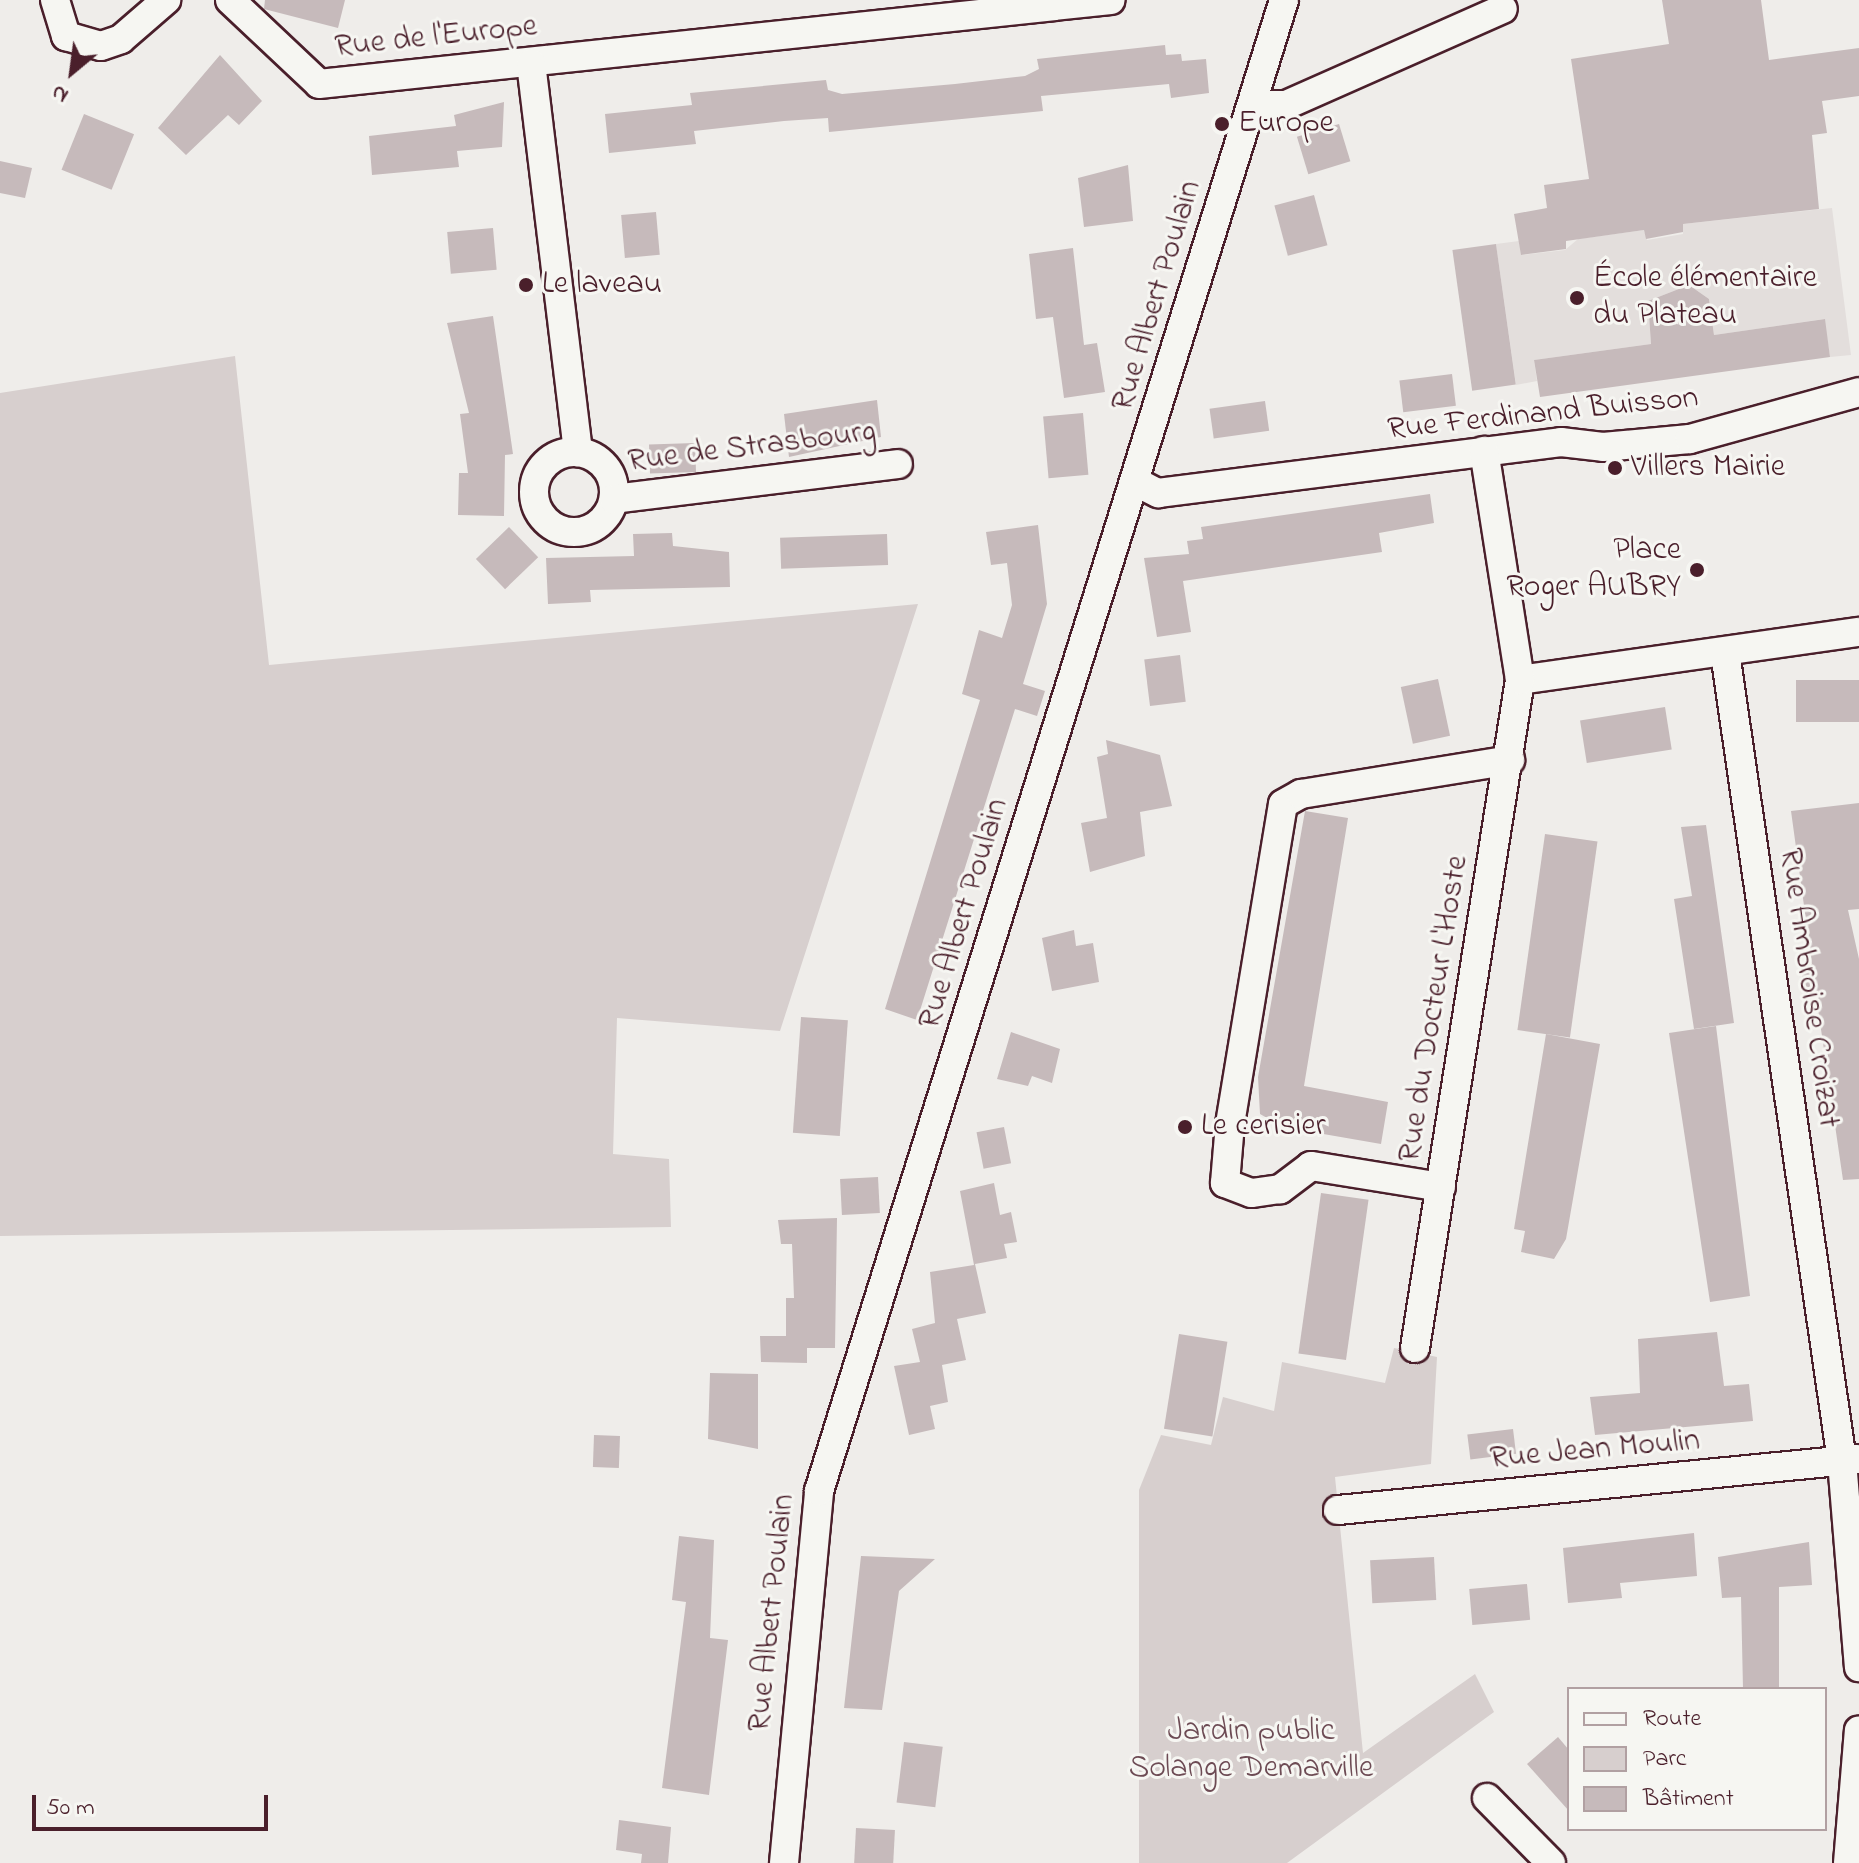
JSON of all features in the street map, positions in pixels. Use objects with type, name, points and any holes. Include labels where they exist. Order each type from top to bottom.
[{"type":"street","points":[[55,0],[66,36],[91,46],[121,39],[166,0]]},
{"type":"street","name":"Rue de l'Europe","points":[[230,0],[319,84],[1111,0]]},
{"type":"street","name":"Rue Albert Poulain","points":[[784,1863],[819,1491],[1284,0]]},
{"type":"street","points":[[1253,105],[1286,105],[1503,9]]},
{"type":"street","points":[[531,63],[578,452]]},
{"type":"street","name":"Rue Ferdinand Buisson","points":[[1136,482],[1158,493],[1484,451],[1690,439],[1859,392]]},
{"type":"street","points":[[1484,451],[1520,680],[1859,632]]},
{"type":"street","name":"Rue de Strasbourg","points":[[578,452],[602,463],[614,499],[601,522],[578,532],[543,517],[536,479],[553,459],[578,452]]},
{"type":"street","name":"Rue de Strasbourg","points":[[614,499],[898,464]]},
{"type":"street","name":"Rue Ambroise Croizat","points":[[1725,653],[1850,1460],[1859,1667]]},
{"type":"street","name":"Rue du Docteur L'Hoste","points":[[1415,1348],[1510,760],[1520,680]]},
{"type":"street","points":[[1441,1187],[1311,1166],[1280,1189],[1251,1193],[1225,1183],[1230,1124],[1283,804],[1301,794],[1510,760]]},
{"type":"street","name":"Rue Jean Moulin","points":[[1338,1510],[1850,1460]]},
{"type":"street","points":[[1848,1863],[1859,1730]]},
{"type":"street","points":[[1487,1798],[1551,1863]]},
{"type":"shaded area","name":"École élémentaire du Plateau","points":[[1832,208],[1851,355],[1830,357],[1824,319],[1714,335],[1709,299],[1689,285],[1648,301],[1651,344],[1534,360],[1537,381],[1516,385],[1496,244],[1519,241],[1522,255],[1565,250],[1578,239],[1644,230],[1647,240],[1683,234],[1683,224]]},
{"type":"green space","points":[[235,356],[269,665],[918,604],[780,1031],[617,1018],[613,1154],[669,1159],[671,1227],[0,1236],[0,393]]},
{"type":"green space","name":"Jardin public Solange Demarville","points":[[1394,1348],[1437,1357],[1431,1464],[1335,1477],[1363,1753],[1475,1674],[1494,1712],[1287,1863],[1139,1863],[1139,1490],[1161,1435],[1211,1445],[1223,1397],[1274,1411],[1282,1362],[1385,1383]]},
{"type":"building","points":[[265,0],[345,0],[338,28],[264,9]]},
{"type":"building","points":[[1662,0],[1761,0],[1769,60],[1859,48],[1859,96],[1822,101],[1827,133],[1812,135],[1819,209],[1683,224],[1683,232],[1646,239],[1644,230],[1566,241],[1566,249],[1521,255],[1514,214],[1547,208],[1544,185],[1589,179],[1571,59],[1669,44]]},
{"type":"building","points":[[1165,45],[1166,55],[1181,54],[1182,61],[1206,59],[1209,93],[1171,98],[1169,84],[1041,96],[1043,111],[829,132],[828,118],[784,121],[694,131],[696,144],[609,153],[605,114],[692,105],[690,93],[826,80],[828,90],[842,94],[955,84],[1025,76],[1039,69],[1037,59]]},
{"type":"building","points":[[220,55],[262,101],[239,125],[228,115],[186,155],[158,128]]},
{"type":"building","points":[[504,102],[502,147],[457,151],[459,167],[372,175],[369,136],[456,126],[454,115]]},
{"type":"building","points":[[84,114],[134,134],[112,190],[62,170]]},
{"type":"building","points":[[1339,124],[1350,161],[1308,174],[1297,137]]},
{"type":"building","points":[[0,161],[32,168],[25,198],[0,193]]},
{"type":"building","points":[[1128,165],[1133,221],[1084,227],[1078,178]]},
{"type":"building","points":[[1314,195],[1327,245],[1288,256],[1274,206]]},
{"type":"building","points":[[656,212],[660,255],[625,258],[621,215]]},
{"type":"building","points":[[493,228],[497,270],[451,274],[447,232]]},
{"type":"building","points":[[1496,244],[1516,385],[1472,391],[1452,250]]},
{"type":"building","points":[[1073,248],[1084,345],[1097,343],[1105,392],[1064,398],[1053,317],[1036,319],[1029,254]]},
{"type":"building","points":[[1689,285],[1709,299],[1714,335],[1825,319],[1830,357],[1540,397],[1534,360],[1651,344],[1648,301]]},
{"type":"building","points":[[493,316],[513,454],[505,455],[504,516],[458,515],[459,473],[468,473],[460,414],[469,413],[447,323]]},
{"type":"building","points":[[1452,374],[1456,406],[1403,412],[1399,380]]},
{"type":"building","points":[[877,400],[881,437],[789,457],[784,414]]},
{"type":"building","points":[[1265,401],[1269,431],[1214,439],[1210,409]]},
{"type":"building","points":[[1083,413],[1088,475],[1049,478],[1043,416]]},
{"type":"building","points":[[695,443],[696,472],[650,474],[649,445]]},
{"type":"building","points":[[1430,494],[1434,523],[1379,533],[1382,552],[1183,581],[1191,632],[1157,637],[1144,558],[1189,554],[1187,541],[1203,539],[1201,527]]},
{"type":"building","points":[[1038,525],[1047,604],[1023,684],[1045,691],[1037,716],[1015,709],[917,1020],[885,1009],[980,700],[962,694],[979,630],[1002,638],[1012,605],[1007,563],[991,565],[986,532]]},
{"type":"building","points":[[509,527],[538,557],[505,589],[476,559]]},
{"type":"building","points":[[672,533],[673,546],[729,552],[730,587],[590,590],[591,602],[548,604],[546,558],[634,556],[633,534]]},
{"type":"building","points":[[887,534],[888,565],[781,569],[780,538]]},
{"type":"building","points":[[1180,655],[1186,702],[1150,706],[1144,659]]},
{"type":"building","points":[[1438,679],[1450,736],[1413,744],[1401,687]]},
{"type":"building","points":[[1796,680],[1859,680],[1859,722],[1796,722]]},
{"type":"building","points":[[1665,707],[1672,749],[1587,763],[1580,720]]},
{"type":"building","points":[[1106,740],[1160,755],[1172,806],[1140,812],[1145,856],[1090,872],[1081,823],[1107,818],[1097,757],[1108,754]]},
{"type":"building","points":[[1859,803],[1859,909],[1848,910],[1859,959],[1859,1179],[1843,1180],[1816,995],[1804,989],[1802,973],[1812,964],[1791,811]]},
{"type":"building","points":[[1305,811],[1348,818],[1304,1086],[1388,1102],[1381,1144],[1283,1127],[1260,1114],[1258,1077]]},
{"type":"building","points":[[1706,825],[1734,1023],[1694,1029],[1674,899],[1692,896],[1681,827]]},
{"type":"building","points":[[1545,834],[1597,841],[1570,1037],[1517,1030]]},
{"type":"building","points":[[1074,930],[1076,946],[1093,943],[1099,982],[1052,991],[1042,938]]},
{"type":"building","points":[[801,1017],[848,1020],[840,1136],[793,1133]]},
{"type":"building","points":[[1716,1026],[1750,1296],[1710,1302],[1669,1033]]},
{"type":"building","points":[[1011,1032],[1060,1049],[1052,1083],[1032,1076],[1028,1086],[997,1079]]},
{"type":"building","points":[[1546,1034],[1600,1044],[1566,1239],[1554,1259],[1521,1252],[1525,1231],[1514,1229]]},
{"type":"building","points":[[1004,1127],[1011,1163],[984,1169],[977,1132]]},
{"type":"building","points":[[878,1177],[880,1213],[842,1215],[840,1179]]},
{"type":"building","points":[[994,1183],[1000,1215],[1011,1212],[1017,1242],[1004,1244],[1007,1258],[975,1264],[986,1313],[957,1319],[966,1360],[942,1365],[948,1402],[930,1406],[935,1429],[909,1435],[894,1366],[920,1362],[912,1329],[935,1323],[930,1272],[974,1265],[960,1191]]},
{"type":"building","points":[[1321,1193],[1369,1200],[1346,1360],[1298,1353]]},
{"type":"building","points":[[837,1218],[835,1348],[807,1348],[807,1363],[761,1362],[760,1336],[786,1336],[786,1298],[794,1298],[792,1244],[781,1244],[778,1220]]},
{"type":"building","points":[[1717,1332],[1724,1386],[1749,1384],[1753,1421],[1595,1435],[1590,1397],[1640,1393],[1638,1339]]},
{"type":"building","points":[[1179,1334],[1227,1342],[1212,1436],[1164,1429]]},
{"type":"building","points":[[710,1373],[758,1374],[758,1449],[708,1439]]},
{"type":"building","points":[[1513,1429],[1516,1454],[1470,1459],[1467,1435]]},
{"type":"building","points":[[594,1435],[620,1436],[619,1468],[593,1467]]},
{"type":"building","points":[[1694,1533],[1697,1576],[1620,1583],[1622,1598],[1568,1603],[1563,1548]]},
{"type":"building","points":[[679,1536],[714,1540],[710,1638],[728,1640],[709,1795],[662,1788],[686,1602],[672,1600]]},
{"type":"building","points":[[1809,1542],[1812,1585],[1779,1587],[1779,1687],[1743,1687],[1741,1597],[1722,1598],[1718,1557]]},
{"type":"building","points":[[861,1556],[935,1559],[899,1591],[882,1710],[844,1708]]},
{"type":"building","points":[[1434,1557],[1436,1600],[1372,1603],[1370,1560]]},
{"type":"building","points":[[1527,1584],[1530,1620],[1472,1625],[1469,1589]]},
{"type":"building","points":[[1558,1737],[1567,1748],[1567,1809],[1527,1764]]},
{"type":"building","points":[[904,1742],[943,1747],[935,1807],[897,1803]]},
{"type":"building","points":[[619,1820],[671,1827],[668,1863],[641,1863],[642,1854],[616,1850]]},
{"type":"building","points":[[856,1828],[895,1830],[893,1863],[854,1863]]},
{"type":"place","name":"Europe","points":[[1222,124]]},
{"type":"place","name":"Le laveau","points":[[526,285]]},
{"type":"place","name":"École élémentaire du Plateau","points":[[1577,298]]},
{"type":"place","name":"Villers Mairie","points":[[1615,468]]},
{"type":"place","name":"Place Roger AUBRY","points":[[1697,570]]},
{"type":"place","name":"Le cerisier","points":[[1185,1127]]}]
